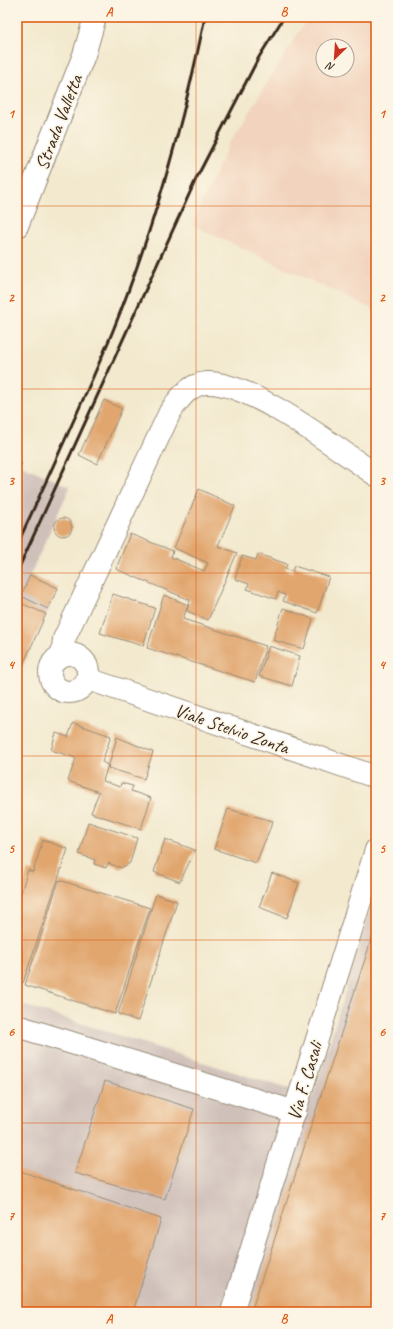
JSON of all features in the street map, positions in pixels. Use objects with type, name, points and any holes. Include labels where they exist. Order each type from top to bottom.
[{"type":"street","name":"Strada Valletta","points":[[17,226],[84,55],[95,17]]},
{"type":"street","points":[[62,655],[64,639],[170,412],[179,399],[192,387],[206,383],[227,386],[255,396],[293,418],[376,475]]},
{"type":"street","points":[[68,653],[80,656],[88,667],[88,680],[74,692],[61,690],[52,681],[50,669],[53,663],[62,655],[68,653]]},
{"type":"street","name":"Viale Stelvio Zonta","points":[[88,680],[376,777]]},
{"type":"street","name":"Via F. Casali","points":[[232,1312],[376,850]]},
{"type":"street","points":[[17,1026],[294,1112]]},
{"type":"shaded area","points":[[310,17],[376,17],[376,311],[192,225],[229,144],[302,27]]},
{"type":"shaded area","points":[[17,463],[70,487],[30,575],[58,588],[17,678]]},
{"type":"shaded area","points":[[376,890],[376,1312],[17,1312],[17,1003],[313,1097]]},
{"type":"building","points":[[104,400],[122,409],[97,464],[79,455]]},
{"type":"building","points":[[199,489],[235,506],[218,546],[237,553],[208,620],[187,611],[190,600],[116,569],[130,534],[173,551],[171,557],[204,571],[208,563],[174,548]]},
{"type":"building","points":[[59,518],[67,518],[72,523],[70,534],[67,536],[59,536],[54,531],[54,523]]},
{"type":"building","points":[[258,554],[287,564],[285,569],[292,572],[294,566],[329,577],[317,613],[283,601],[285,595],[278,592],[276,599],[247,589],[249,584],[235,579],[242,556],[256,560]]},
{"type":"building","points":[[30,575],[58,588],[48,609],[21,596]]},
{"type":"building","points":[[113,594],[155,608],[143,646],[100,633]]},
{"type":"building","points":[[164,595],[188,605],[183,619],[266,646],[255,682],[147,648]]},
{"type":"building","points":[[18,602],[46,614],[17,678],[17,604]]},
{"type":"building","points":[[283,608],[313,619],[304,649],[273,640]]},
{"type":"building","points":[[269,646],[300,656],[292,686],[259,676]]},
{"type":"building","points":[[73,723],[111,736],[102,762],[108,765],[103,781],[120,787],[121,783],[133,786],[131,791],[151,798],[141,829],[91,813],[99,792],[68,781],[76,758],[51,750],[56,733],[68,737]]},
{"type":"building","points":[[117,737],[153,752],[144,779],[108,768]]},
{"type":"building","points":[[228,809],[273,821],[256,863],[214,849]]},
{"type":"building","points":[[88,822],[137,838],[130,863],[121,868],[108,863],[106,868],[94,864],[95,860],[79,854]]},
{"type":"building","points":[[165,839],[195,850],[180,882],[154,872]]},
{"type":"building","points":[[43,840],[68,849],[23,983],[17,981],[17,905],[28,870],[33,872]]},
{"type":"building","points":[[272,873],[299,883],[287,918],[259,907]]},
{"type":"building","points":[[59,880],[150,908],[115,1014],[25,985]]},
{"type":"building","points":[[156,894],[177,901],[138,1021],[118,1014]]},
{"type":"building","points":[[376,925],[376,1312],[251,1312]]},
{"type":"building","points":[[105,1081],[194,1109],[165,1199],[75,1173]]},
{"type":"building","points":[[17,1170],[161,1219],[133,1312],[17,1312]]},
{"type":"railway","points":[[17,545],[101,360],[141,256],[177,137],[205,17]]},
{"type":"railway","points":[[17,572],[197,177],[259,57],[284,17]]},
{"type":"railway","points":[[17,471],[20,464]]}]
